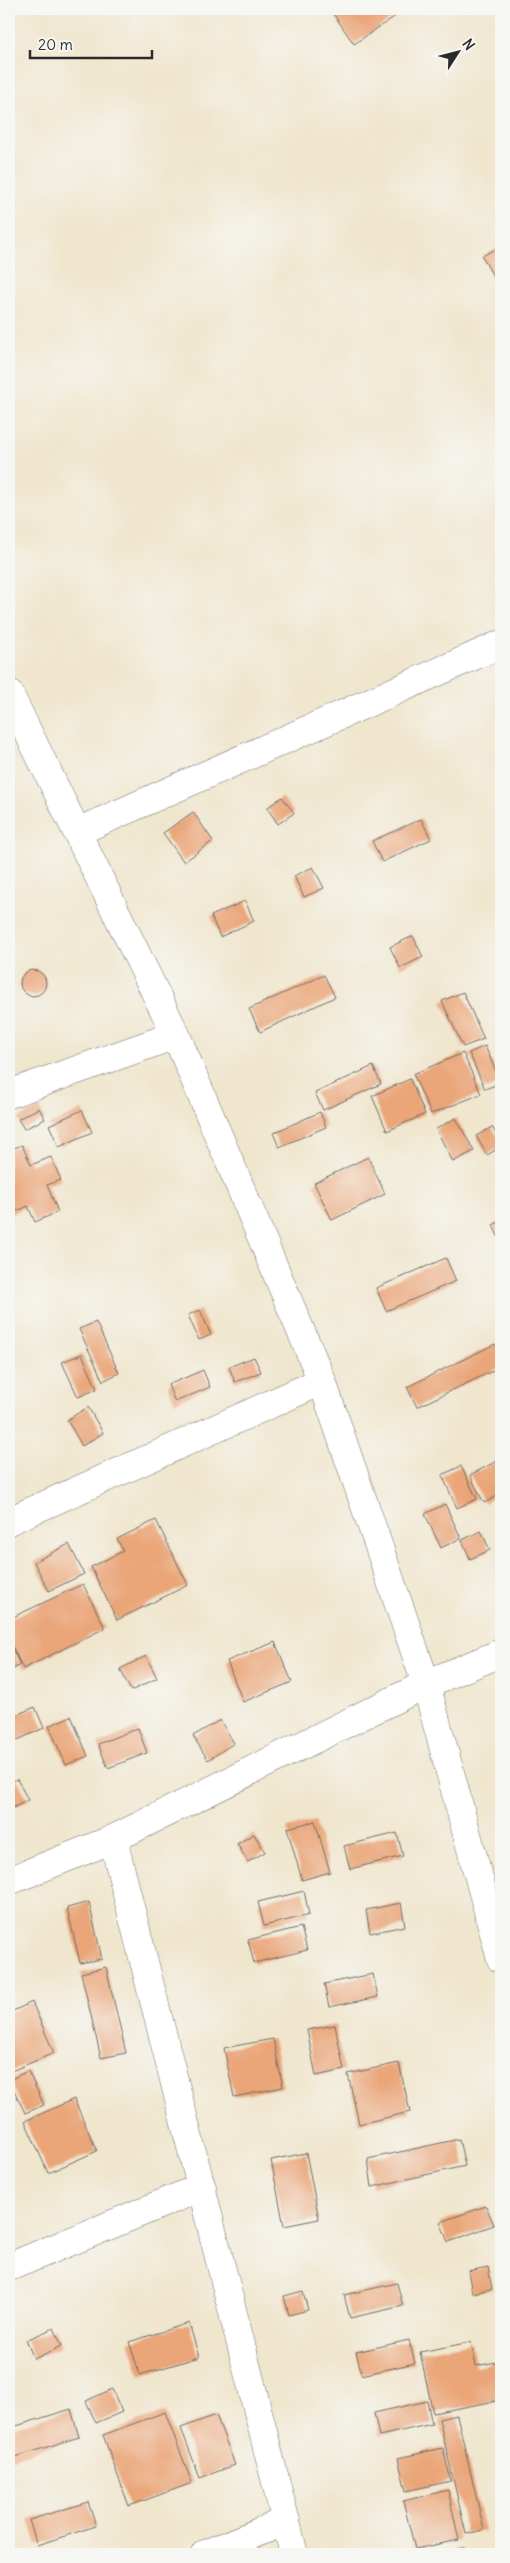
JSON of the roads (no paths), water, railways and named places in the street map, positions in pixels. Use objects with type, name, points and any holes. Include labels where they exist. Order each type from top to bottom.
[{"type":"street","points":[[77,832],[501,644]]},
{"type":"street","points":[[9,693],[176,1035],[322,1381],[426,1684],[501,1958]]},
{"type":"street","points":[[9,1094],[176,1035]]},
{"type":"street","points":[[9,1521],[322,1381]]},
{"type":"street","points":[[9,1881],[113,1839],[426,1684],[501,1653]]},
{"type":"street","points":[[113,1839],[294,2554]]},
{"type":"street","points":[[9,2268],[202,2187]]},
{"type":"street","points":[[205,2554],[286,2521]]}]
